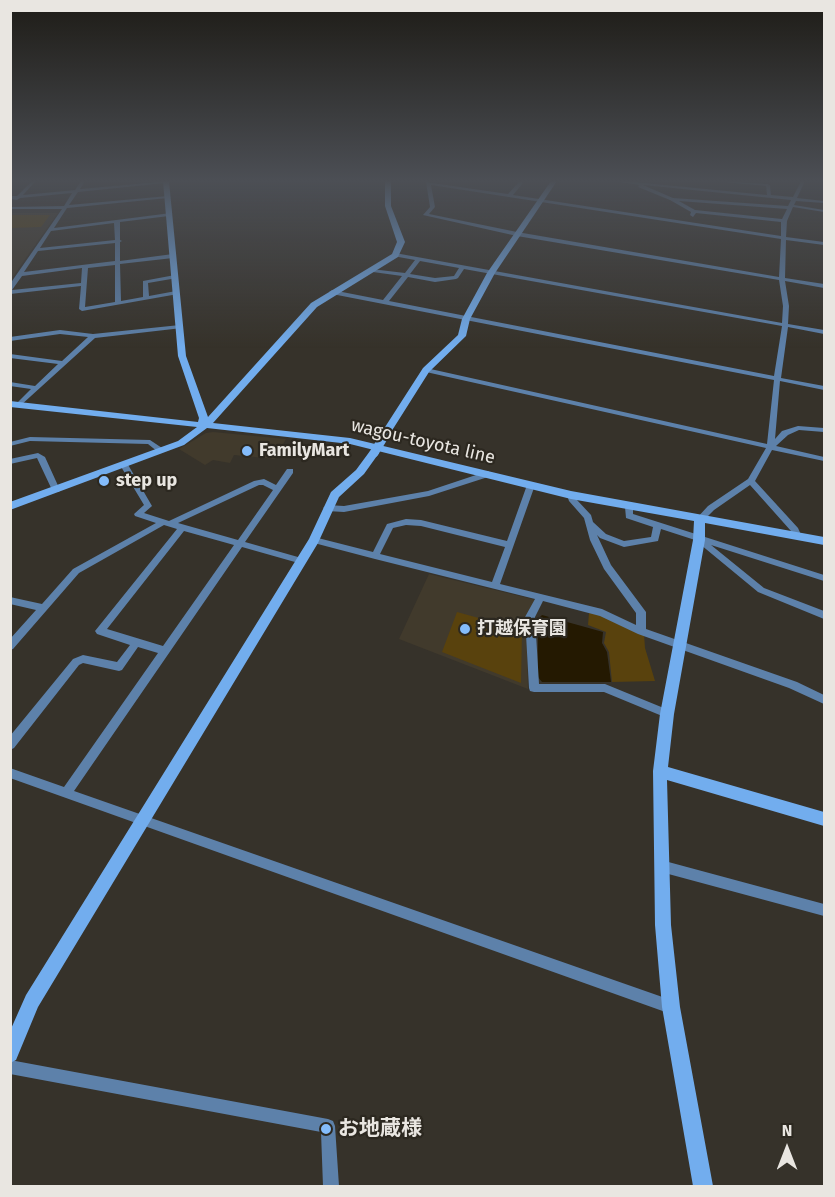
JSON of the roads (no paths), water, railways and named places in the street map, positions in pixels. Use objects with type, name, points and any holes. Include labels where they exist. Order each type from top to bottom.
[{"type":"street","points":[[10,291],[46,237]]},
{"type":"street","points":[[118,303],[119,237]]},
{"type":"street","points":[[171,237],[184,362],[204,418],[202,426]]},
{"type":"street","points":[[10,506],[181,443],[213,418],[310,309],[332,292],[395,255],[401,242],[399,237]]},
{"type":"street","points":[[10,1054],[32,1001],[302,561],[334,495],[360,472],[374,453],[426,370],[458,342],[465,332],[466,319],[491,273],[515,237]]},
{"type":"street","points":[[534,237],[825,286]]},
{"type":"street","points":[[771,447],[785,325],[786,306],[782,278],[783,237],[825,244]]},
{"type":"street","points":[[36,250],[119,241]]},
{"type":"street","points":[[395,255],[825,332]]},
{"type":"street","points":[[21,274],[173,256]]},
{"type":"street","points":[[385,302],[418,259]]},
{"type":"street","points":[[85,267],[82,309],[176,293]]},
{"type":"street","points":[[373,270],[428,280],[442,280],[456,277],[463,267]]},
{"type":"street","points":[[146,298],[145,282],[175,277]]},
{"type":"street","points":[[10,291],[84,284]]},
{"type":"street","points":[[332,292],[825,388]]},
{"type":"street","points":[[10,339],[60,332],[93,336],[180,327]]},
{"type":"street","points":[[14,404],[37,388],[93,336]]},
{"type":"street","points":[[10,356],[64,363]]},
{"type":"street","points":[[426,370],[825,459]]},
{"type":"street","points":[[10,384],[37,388]]},
{"type":"street","name":"wagou-toyota line","points":[[14,404],[350,441],[571,495],[825,541]]},
{"type":"street","points":[[703,1186],[670,1007],[663,925],[660,771],[667,714],[699,539],[700,519],[711,508],[751,480],[771,447],[785,433],[798,428],[825,430]]},
{"type":"street","points":[[10,444],[30,439],[150,442],[161,450]]},
{"type":"street","points":[[10,462],[38,455],[56,490]]},
{"type":"street","points":[[124,465],[148,506],[138,514],[302,561]]},
{"type":"street","points":[[66,793],[290,471]]},
{"type":"street","points":[[327,508],[344,509],[429,493],[488,474]]},
{"type":"street","points":[[751,480],[795,530],[798,537]]},
{"type":"street","points":[[10,646],[76,571],[166,523],[257,483],[264,482],[277,489]]},
{"type":"street","points":[[495,586],[531,485]]},
{"type":"street","points":[[571,495],[573,501],[585,512],[591,524],[594,540],[607,567],[641,612],[641,631]]},
{"type":"street","points":[[629,507],[629,516],[825,578]]},
{"type":"street","points":[[375,556],[390,526],[406,522],[421,523],[509,545]]},
{"type":"street","points":[[591,524],[603,536],[624,544],[655,539],[658,525]]},
{"type":"street","points":[[165,651],[100,632],[183,527]]},
{"type":"street","points":[[699,539],[761,590],[825,615]]},
{"type":"street","points":[[314,540],[602,613],[641,631],[793,685],[825,700]]},
{"type":"street","points":[[540,598],[530,617],[534,688],[605,688],[667,714]]},
{"type":"street","points":[[10,600],[44,608]]},
{"type":"street","points":[[10,745],[76,662],[82,659],[119,667],[136,643]]},
{"type":"street","points":[[660,771],[825,819]]},
{"type":"street","points":[[10,773],[670,1007]]},
{"type":"street","points":[[661,866],[825,910]]},
{"type":"street","points":[[10,1067],[328,1126],[331,1186]]},
{"type":"place","name":"FamilyMart","points":[[247,451]]},
{"type":"place","name":"step up","points":[[104,481]]},
{"type":"place","name":"打越保育園","points":[[465,629]]},
{"type":"place","name":"お地蔵様","points":[[326,1129]]}]
